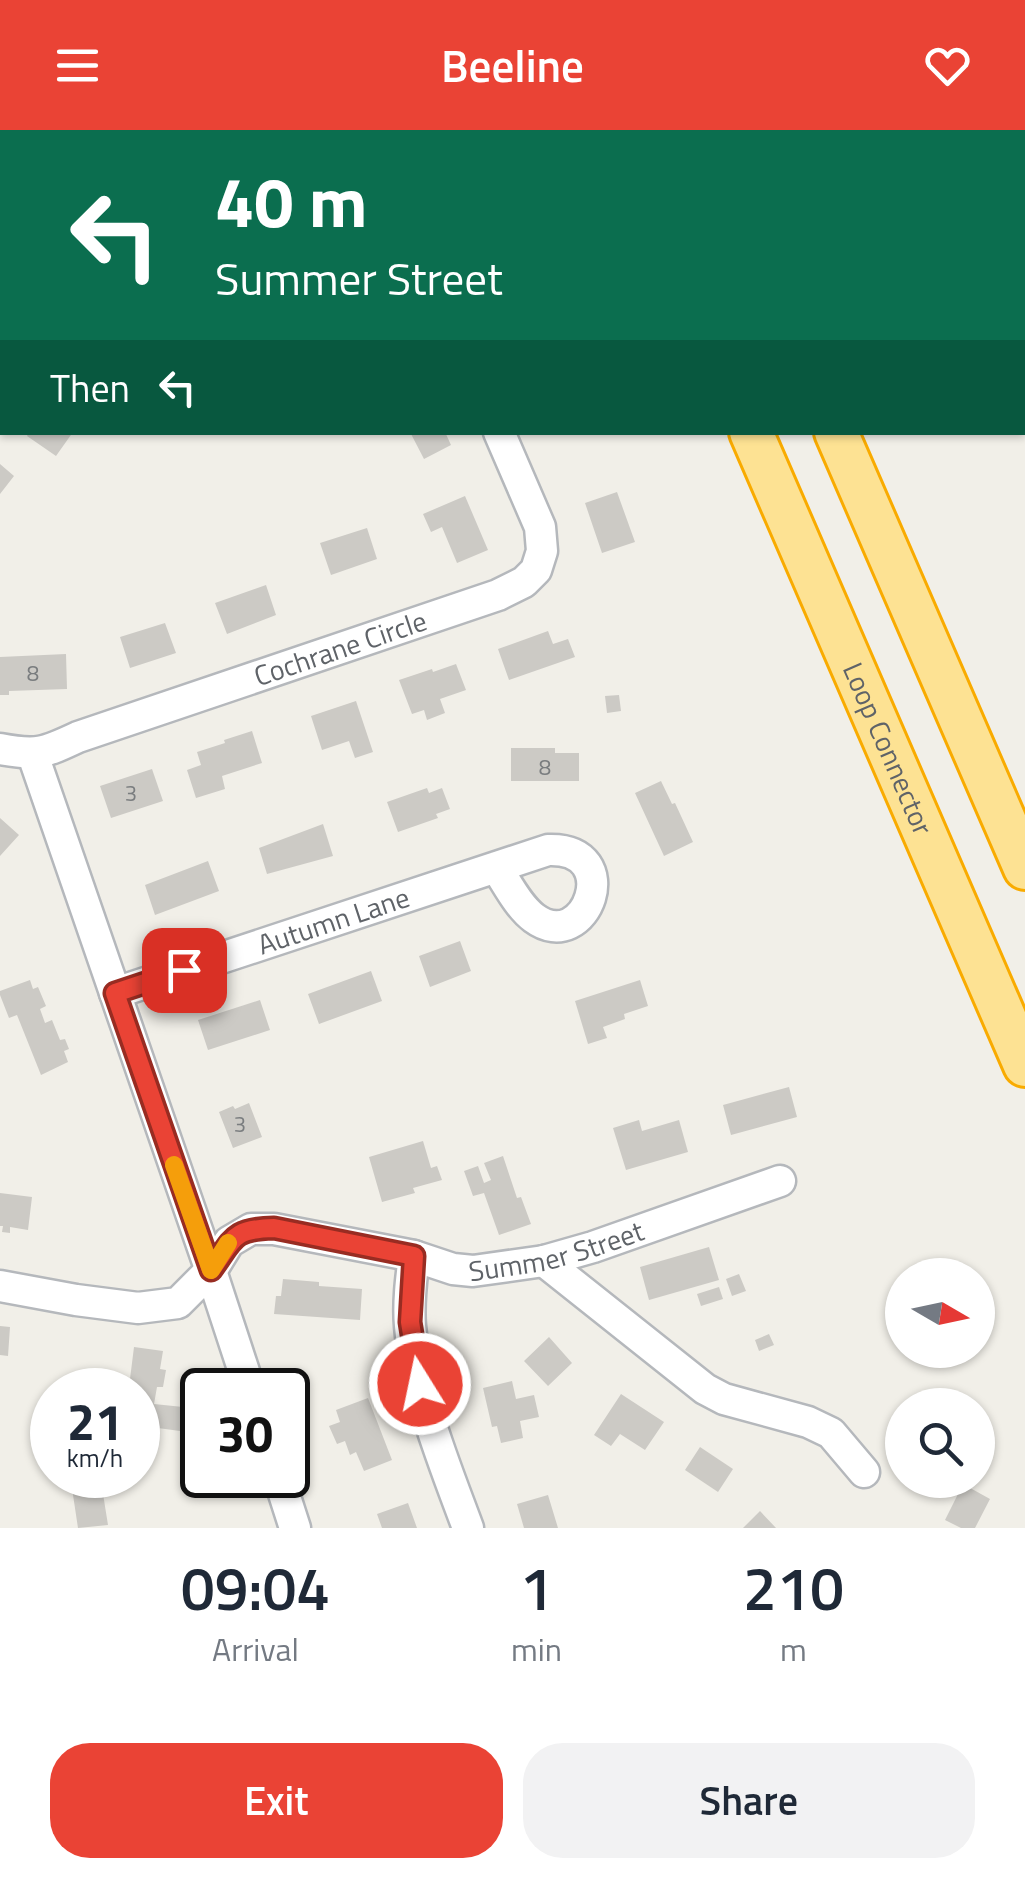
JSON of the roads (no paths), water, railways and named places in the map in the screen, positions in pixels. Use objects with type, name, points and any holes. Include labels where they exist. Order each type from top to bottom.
[{"type":"highway","name":"Loop Connector","points":[[752,435],[1025,1065]]},
{"type":"highway","points":[[837,435],[1025,868]]},
{"type":"street","name":"Cochrane Circle","points":[[33,755],[524,582],[536,570],[542,552],[540,528],[501,435]]},
{"type":"street","points":[[0,749],[33,755],[243,1368]]},
{"type":"street","name":"Autumn Lane","points":[[115,993],[496,868]]},
{"type":"street","name":"Summer Street","points":[[0,1286],[138,1308],[178,1303],[211,1270],[229,1242],[251,1229],[274,1228],[473,1272],[544,1261],[780,1181]]},
{"type":"street","points":[[414,1256],[410,1322],[415,1362],[425,1406],[468,1528]]},
{"type":"street","points":[[544,1261],[705,1388],[724,1399],[831,1432],[864,1472]]},
{"type":"street","points":[[286,1498],[296,1528]]}]
